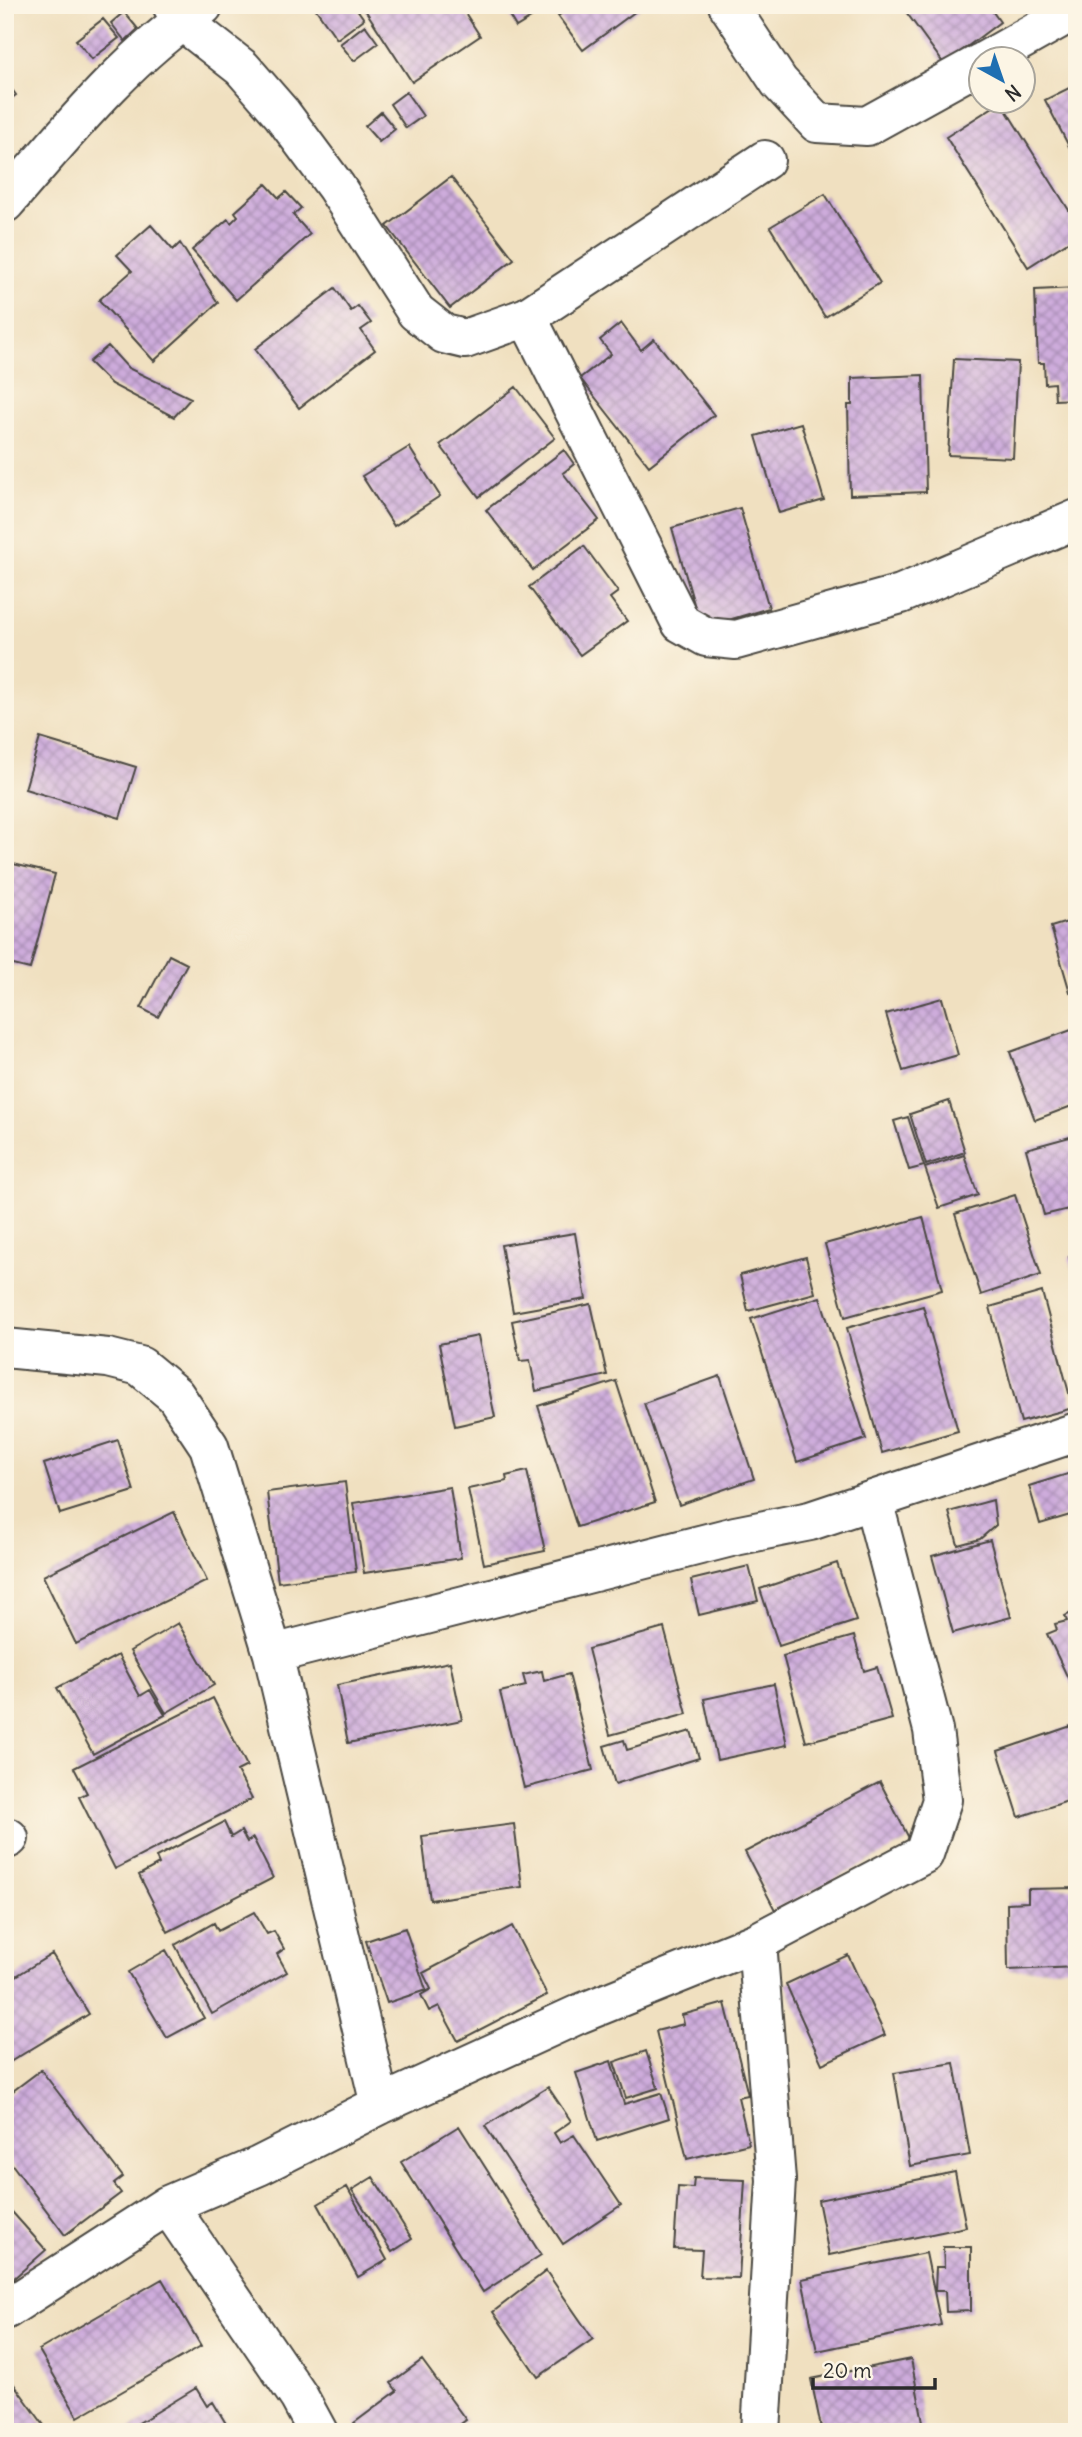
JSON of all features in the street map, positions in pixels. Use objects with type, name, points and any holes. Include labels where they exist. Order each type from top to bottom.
[{"type":"street","points":[[728,5],[779,82],[817,123],[867,126],[967,71]]},
{"type":"street","points":[[1011,46],[1077,9]]},
{"type":"street","points":[[5,203],[107,87],[186,10],[282,114],[336,187],[416,312],[444,334],[466,339],[527,317],[765,160]]},
{"type":"street","points":[[527,317],[681,623],[706,637],[736,640],[901,594],[1077,519]]},
{"type":"street","points":[[5,1348],[108,1358],[140,1366],[175,1395],[209,1446],[273,1654],[380,2105]]},
{"type":"street","points":[[273,1654],[721,1540],[810,1521],[1077,1432]]},
{"type":"street","points":[[5,2310],[169,2205],[259,2166],[380,2105],[579,2014],[757,1942],[924,1854],[942,1800],[933,1730],[873,1500]]},
{"type":"street","points":[[757,1942],[776,2180],[761,2432]]},
{"type":"street","points":[[169,2205],[299,2397],[318,2432]]},
{"type":"building","points":[[313,5],[354,5],[364,19],[337,39]]},
{"type":"building","points":[[362,5],[460,5],[480,36],[412,82]]},
{"type":"building","points":[[503,5],[552,5],[516,27]]},
{"type":"building","points":[[573,5],[638,5],[640,8],[583,50],[558,16]]},
{"type":"building","points":[[901,5],[988,5],[1000,22],[944,64]]},
{"type":"building","points":[[124,12],[138,29],[125,41],[111,23]]},
{"type":"building","points":[[103,19],[119,38],[92,59],[76,40]]},
{"type":"building","points":[[365,25],[378,43],[354,61],[340,44]]},
{"type":"building","points":[[5,80],[16,95],[5,103]]},
{"type":"building","points":[[1077,84],[1077,162],[1045,100]]},
{"type":"building","points":[[406,92],[423,116],[406,128],[390,104]]},
{"type":"building","points":[[381,112],[395,129],[379,142],[365,126]]},
{"type":"building","points":[[979,116],[1010,116],[1077,223],[1077,236],[1028,267],[946,137]]},
{"type":"building","points":[[451,177],[514,259],[450,308],[387,226]]},
{"type":"building","points":[[266,184],[279,198],[286,192],[301,208],[293,215],[310,234],[236,300],[192,250],[228,219],[231,223],[238,216],[235,212]]},
{"type":"building","points":[[825,194],[880,283],[825,317],[770,227]]},
{"type":"building","points":[[151,225],[173,250],[180,243],[218,303],[154,361],[99,300],[132,271],[117,255]]},
{"type":"building","points":[[335,288],[351,311],[358,306],[371,323],[361,330],[375,350],[299,408],[255,349]]},
{"type":"building","points":[[1077,288],[1077,399],[1055,400],[1054,383],[1045,384],[1044,363],[1038,363],[1035,290]]},
{"type":"building","points":[[621,323],[641,350],[654,339],[714,415],[649,466],[580,378],[611,354],[600,340]]},
{"type":"building","points":[[108,346],[128,368],[191,398],[174,417],[111,384],[89,362]]},
{"type":"building","points":[[954,359],[1018,362],[1013,458],[948,455]]},
{"type":"building","points":[[923,375],[926,492],[850,495],[848,405],[852,405],[852,378]]},
{"type":"building","points":[[516,387],[555,438],[479,497],[440,445]]},
{"type":"building","points":[[801,423],[824,500],[779,513],[756,436]]},
{"type":"building","points":[[409,447],[440,496],[394,526],[362,476]]},
{"type":"building","points":[[564,450],[574,464],[563,473],[599,520],[533,570],[486,510]]},
{"type":"building","points":[[740,508],[769,608],[701,628],[672,528]]},
{"type":"building","points":[[584,546],[618,592],[610,598],[627,621],[580,655],[529,587]]},
{"type":"building","points":[[40,738],[136,767],[120,818],[25,789]]},
{"type":"building","points":[[5,862],[55,874],[30,969],[5,963]]},
{"type":"building","points":[[1077,919],[1077,990],[1070,992],[1051,927]]},
{"type":"building","points":[[169,955],[187,964],[158,1017],[141,1008]]},
{"type":"building","points":[[942,998],[958,1055],[903,1071],[886,1014]]},
{"type":"building","points":[[1077,1028],[1077,1104],[1035,1120],[1010,1052]]},
{"type":"building","points":[[949,1101],[965,1152],[926,1165],[910,1114]]},
{"type":"building","points":[[908,1117],[924,1166],[909,1170],[894,1121]]},
{"type":"building","points":[[1077,1135],[1077,1207],[1044,1215],[1026,1149]]},
{"type":"building","points":[[964,1155],[978,1195],[939,1208],[925,1168]]},
{"type":"building","points":[[1015,1195],[1041,1275],[981,1295],[955,1214]]},
{"type":"building","points":[[923,1217],[942,1290],[845,1317],[825,1244]]},
{"type":"building","points":[[575,1233],[586,1299],[513,1312],[501,1245]]},
{"type":"building","points":[[1077,1255],[1077,1283],[1076,1283],[1069,1257]]},
{"type":"building","points":[[806,1257],[815,1293],[748,1311],[740,1275]]},
{"type":"building","points":[[1042,1292],[1073,1408],[1021,1422],[990,1307]]},
{"type":"building","points":[[820,1297],[866,1439],[797,1462],[751,1319]]},
{"type":"building","points":[[591,1304],[607,1375],[536,1391],[530,1360],[520,1361],[512,1321]]},
{"type":"building","points":[[923,1306],[958,1431],[882,1453],[847,1328]]},
{"type":"building","points":[[478,1336],[495,1417],[455,1426],[439,1344]]},
{"type":"building","points":[[720,1376],[754,1479],[679,1505],[644,1403]]},
{"type":"building","points":[[616,1381],[655,1502],[577,1527],[538,1406]]},
{"type":"building","points":[[118,1440],[134,1491],[60,1514],[44,1464]]},
{"type":"building","points":[[527,1471],[545,1551],[484,1564],[468,1489],[507,1481],[506,1476]]},
{"type":"building","points":[[1077,1471],[1077,1513],[1040,1524],[1029,1486]]},
{"type":"building","points":[[345,1482],[356,1572],[278,1582],[267,1492]]},
{"type":"building","points":[[450,1487],[461,1558],[364,1573],[353,1503]]},
{"type":"building","points":[[993,1500],[996,1525],[980,1539],[958,1545],[949,1512]]},
{"type":"building","points":[[174,1512],[207,1581],[76,1644],[43,1576]]},
{"type":"building","points":[[990,1540],[1011,1617],[953,1633],[932,1556]]},
{"type":"building","points":[[837,1563],[856,1621],[779,1646],[760,1589]]},
{"type":"building","points":[[749,1566],[758,1601],[699,1615],[691,1580]]},
{"type":"building","points":[[1077,1610],[1077,1697],[1047,1634],[1057,1630],[1055,1624],[1067,1621],[1065,1616]]},
{"type":"building","points":[[178,1623],[214,1685],[166,1713],[130,1651]]},
{"type":"building","points":[[664,1628],[687,1714],[610,1735],[588,1649]]},
{"type":"building","points":[[854,1636],[864,1671],[877,1667],[892,1719],[806,1742],[783,1656]]},
{"type":"building","points":[[118,1655],[140,1696],[150,1690],[165,1715],[93,1754],[57,1688]]},
{"type":"building","points":[[450,1662],[462,1720],[348,1743],[337,1685]]},
{"type":"building","points":[[542,1671],[544,1681],[569,1674],[593,1770],[524,1788],[500,1692],[526,1686],[523,1675]]},
{"type":"building","points":[[774,1684],[787,1745],[717,1760],[704,1699]]},
{"type":"building","points":[[213,1698],[247,1766],[237,1771],[252,1799],[115,1869],[79,1797],[87,1793],[74,1768]]},
{"type":"building","points":[[1077,1724],[1077,1798],[1019,1817],[998,1751]]},
{"type":"building","points":[[691,1731],[699,1758],[615,1784],[604,1746],[624,1740],[627,1750]]},
{"type":"building","points":[[880,1782],[910,1840],[775,1910],[745,1852]]},
{"type":"building","points":[[224,1822],[231,1837],[241,1831],[247,1842],[253,1838],[273,1878],[168,1932],[139,1875],[159,1864],[156,1857]]},
{"type":"building","points":[[514,1824],[522,1887],[430,1900],[422,1836]]},
{"type":"building","points":[[1077,1888],[1077,1967],[1008,1970],[1007,1903],[1028,1902],[1028,1889]]},
{"type":"building","points":[[254,1912],[267,1934],[274,1931],[284,1949],[277,1954],[287,1972],[212,2014],[175,1945],[214,1923],[218,1931]]},
{"type":"building","points":[[512,1926],[547,1995],[458,2041],[439,2006],[429,2011],[421,1995],[431,1989],[423,1973]]},
{"type":"building","points":[[405,1928],[426,1990],[387,2003],[366,1941]]},
{"type":"building","points":[[166,1950],[204,2018],[167,2038],[128,1972]]},
{"type":"building","points":[[52,1954],[89,2014],[5,2065],[5,1983]]},
{"type":"building","points":[[848,1955],[885,2035],[822,2064],[786,1984]]},
{"type":"building","points":[[725,2003],[748,2095],[738,2097],[749,2144],[687,2159],[656,2031],[684,2024],[682,2015]]},
{"type":"building","points":[[646,2051],[658,2088],[626,2098],[614,2062]]},
{"type":"building","points":[[611,2061],[624,2104],[661,2093],[669,2118],[597,2141],[576,2073]]},
{"type":"building","points":[[954,2063],[970,2155],[910,2166],[894,2073]]},
{"type":"building","points":[[41,2070],[123,2177],[114,2184],[121,2193],[65,2235],[5,2155],[5,2097]]},
{"type":"building","points":[[548,2087],[571,2121],[554,2133],[560,2143],[574,2135],[621,2205],[563,2244],[485,2126]]},
{"type":"building","points":[[459,2126],[541,2255],[483,2292],[401,2162]]},
{"type":"building","points":[[955,2172],[966,2227],[829,2255],[818,2200]]},
{"type":"building","points":[[373,2177],[412,2239],[392,2252],[352,2190]]},
{"type":"building","points":[[694,2178],[745,2180],[739,2278],[700,2277],[702,2250],[674,2249],[678,2187],[693,2188]]},
{"type":"building","points":[[347,2187],[387,2260],[358,2277],[318,2204]]},
{"type":"building","points":[[5,2204],[46,2250],[5,2286]]},
{"type":"building","points":[[943,2247],[971,2247],[971,2311],[946,2312],[945,2291],[935,2291],[936,2267],[944,2267]]},
{"type":"building","points":[[926,2253],[941,2325],[817,2351],[802,2279]]},
{"type":"building","points":[[546,2271],[593,2339],[538,2377],[493,2312]]},
{"type":"building","points":[[162,2279],[201,2346],[78,2417],[39,2350]]},
{"type":"building","points":[[911,2359],[925,2432],[822,2432],[811,2379]]},
{"type":"building","points":[[422,2360],[466,2420],[450,2432],[360,2432],[354,2423],[397,2391],[391,2383]]},
{"type":"building","points":[[5,2372],[49,2432],[5,2432]]},
{"type":"building","points":[[196,2388],[207,2406],[213,2402],[231,2432],[124,2432]]}]
